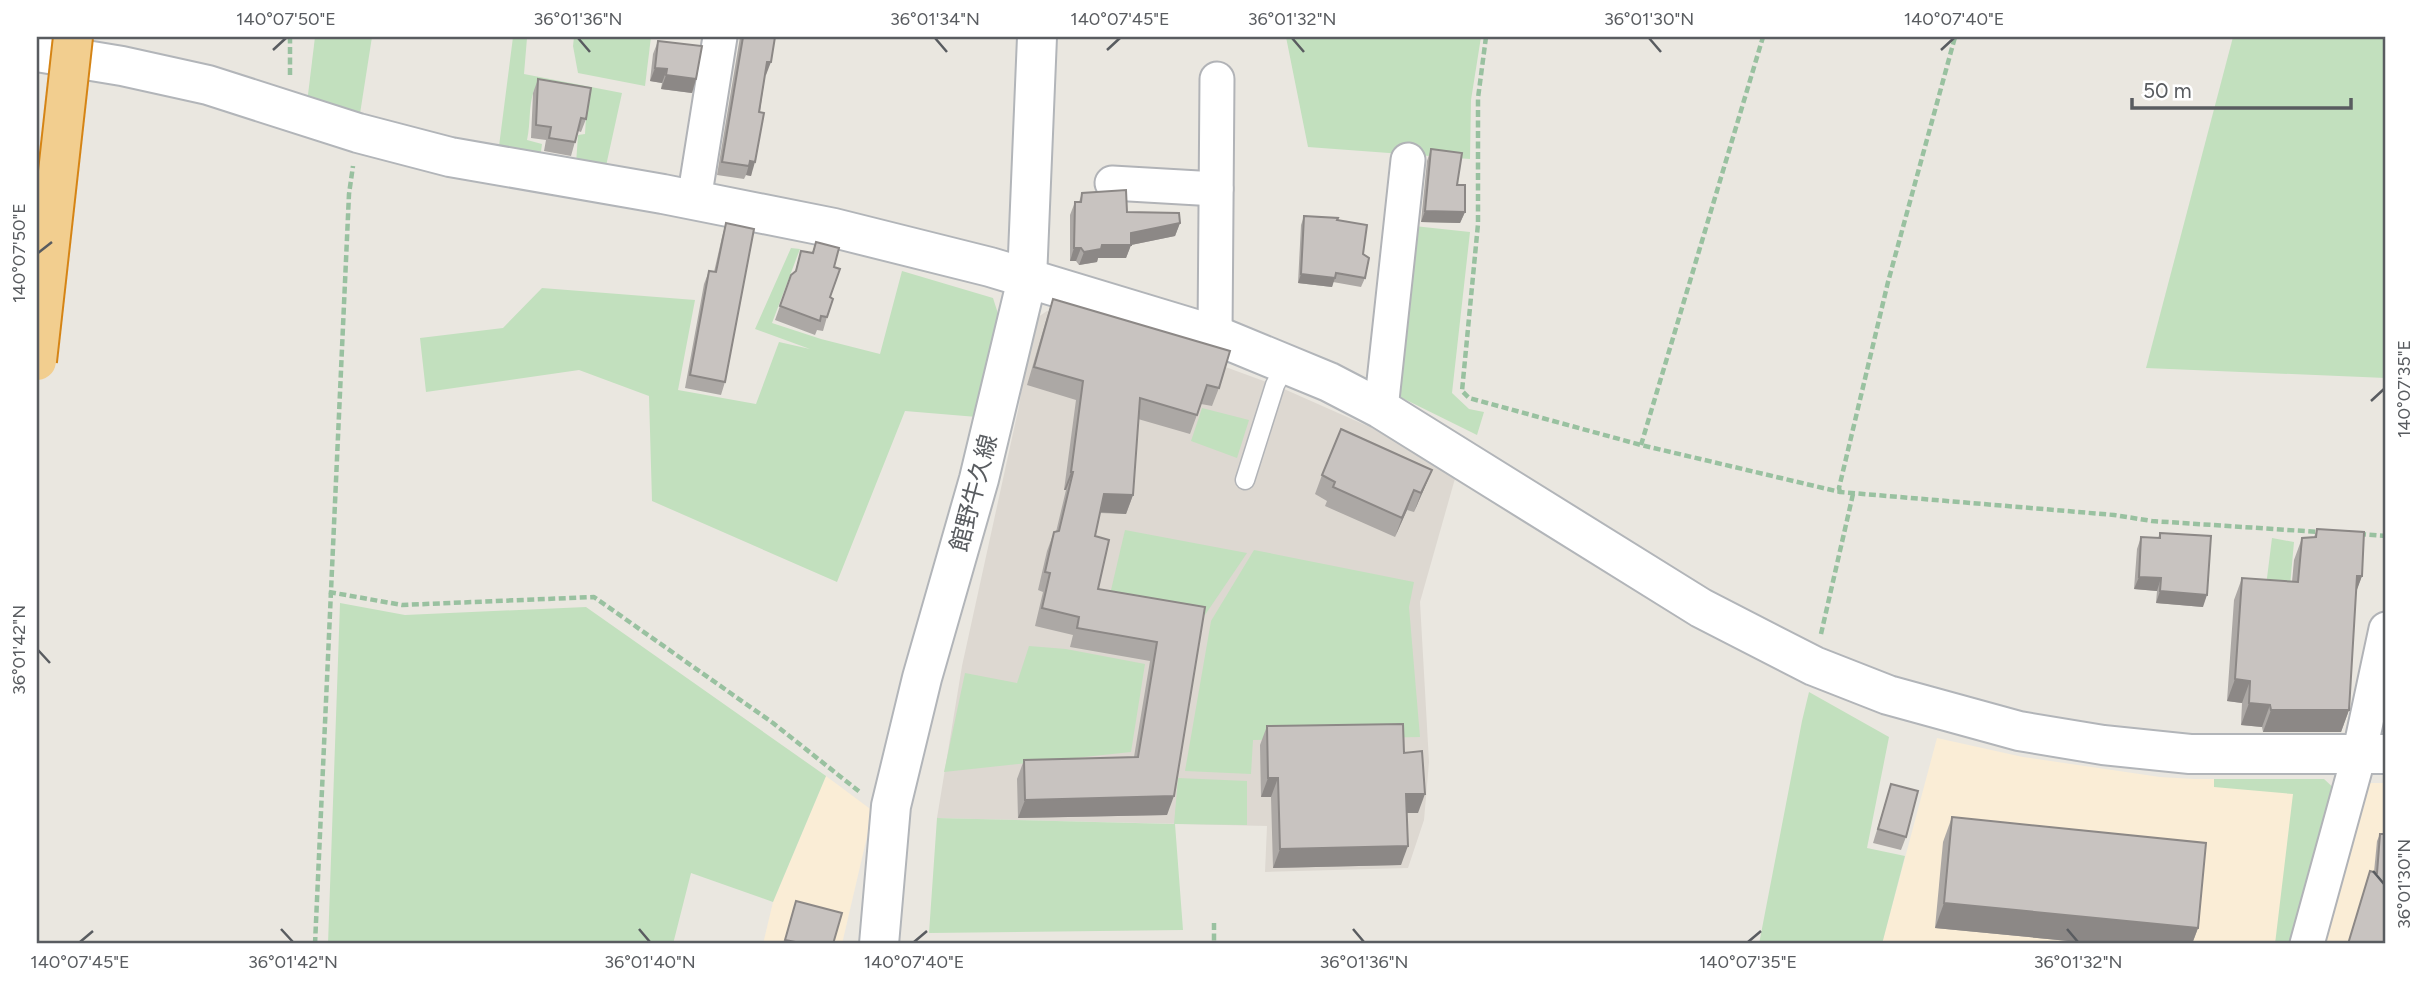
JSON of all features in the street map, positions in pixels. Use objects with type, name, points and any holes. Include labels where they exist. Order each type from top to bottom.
[{"type":"highway","points":[[37,361],[73,37]]},
{"type":"street","points":[[694,200],[720,37]]},
{"type":"street","name":"館野牛久線","points":[[879,944],[890,816],[922,678],[979,479],[1027,279],[1037,37]]},
{"type":"street","points":[[37,52],[122,66],[208,85],[358,133],[450,157],[834,228],[1027,279],[1215,335],[1286,364],[1381,409],[1702,608],[1814,666],[1888,695],[1956,716],[2019,732],[2103,746],[2190,754],[2373,755]]},
{"type":"street","points":[[1215,335],[1217,79]]},
{"type":"street","points":[[1381,409],[1408,160]]},
{"type":"street","points":[[1112,183],[1216,189]]},
{"type":"street","points":[[2307,944],[2373,755],[2386,629]]},
{"type":"lane","points":[[1245,480],[1275,386],[1286,364]]},
{"type":"path","points":[[1486,37],[1478,98],[1478,225],[1462,391],[1469,398],[1641,445],[1840,492],[2114,515],[2152,521],[2331,533]]},
{"type":"path","points":[[1641,445],[1763,37]]},
{"type":"path","points":[[1840,492],[1888,282],[1955,37]]},
{"type":"path","points":[[315,944],[348,194],[358,133]]},
{"type":"path","points":[[1814,666],[1853,494]]},
{"type":"path","points":[[2359,534],[2386,536]]},
{"type":"path","points":[[329,592],[402,605],[594,597],[773,723],[890,816]]},
{"type":"path","points":[[1213,923],[1214,944]]},
{"type":"shaded area","points":[[1047,311],[1168,346],[1275,385],[1372,428],[1456,475],[1420,602],[1429,762],[1424,820],[1408,868],[1265,872],[1267,826],[937,818],[962,666],[1019,406],[1032,321]]},
{"type":"shaded area","points":[[1937,738],[2023,757],[2160,777],[2324,779],[2295,944],[1882,944]]},
{"type":"shaded area","points":[[826,776],[873,811],[842,944],[763,944],[773,902]]},
{"type":"shaded area","points":[[2368,783],[2386,783],[2386,944],[2322,944]]},
{"type":"green space","points":[[315,37],[372,37],[359,120],[307,103]]},
{"type":"green space","points":[[513,37],[527,38],[524,74],[622,93],[606,166],[576,164],[578,135],[585,134],[587,99],[534,90],[527,140],[542,144],[540,159],[498,154]]},
{"type":"green space","points":[[574,37],[651,37],[645,86],[578,73]]},
{"type":"green space","points":[[1286,37],[1481,37],[1471,100],[1470,159],[1308,147]]},
{"type":"green space","points":[[2233,37],[2386,37],[2386,378],[2146,368]]},
{"type":"green space","points":[[1414,226],[1470,232],[1452,393],[1469,409],[1484,412],[1477,435],[1394,394]]},
{"type":"green space","points":[[791,248],[800,249],[772,323],[880,354],[902,271],[993,298],[1002,326],[977,417],[905,411],[837,582],[652,501],[649,396],[579,370],[426,392],[420,338],[503,328],[542,288],[695,300],[678,390],[756,404],[779,342],[810,349],[755,329]]},
{"type":"green space","points":[[1202,408],[1249,420],[1237,458],[1191,441]]},
{"type":"green space","points":[[1125,530],[1247,553],[1205,615],[1108,603]]},
{"type":"green space","points":[[2272,538],[2294,542],[2289,597],[2265,594]]},
{"type":"green space","points":[[1254,550],[1414,582],[1409,607],[1420,737],[1253,740],[1251,774],[1185,771],[1211,621]]},
{"type":"green space","points":[[340,603],[405,615],[586,607],[826,776],[773,902],[691,873],[673,944],[328,944]]},
{"type":"green space","points":[[1029,646],[1066,649],[1145,664],[1131,752],[944,772],[965,673],[1017,683]]},
{"type":"green space","points":[[1809,692],[1889,737],[1867,848],[1905,856],[1882,944],[1759,944]]},
{"type":"green space","points":[[1178,778],[1247,781],[1247,825],[1175,824],[1183,930],[929,933],[937,818],[1174,824]]},
{"type":"green space","points":[[2214,779],[2324,779],[2339,793],[2295,944],[2275,944],[2293,794],[2214,787]]},
{"type":"building","points":[[743,37],[775,37],[771,62],[767,62],[759,112],[764,113],[755,162],[750,161],[749,166],[722,162]]},
{"type":"building","points":[[658,41],[702,46],[696,79],[666,75],[667,69],[655,68]]},
{"type":"building","points":[[538,79],[591,88],[586,119],[581,118],[575,142],[549,138],[551,127],[536,125]]},
{"type":"building","points":[[1431,149],[1462,153],[1457,185],[1465,185],[1465,212],[1425,211]]},
{"type":"building","points":[[1126,190],[1127,212],[1179,213],[1180,223],[1131,233],[1131,245],[1102,245],[1101,249],[1084,252],[1081,248],[1074,248],[1075,202],[1081,202],[1082,193]]},
{"type":"building","points":[[1304,216],[1338,218],[1337,220],[1367,225],[1363,254],[1369,258],[1365,278],[1336,273],[1335,278],[1301,274]]},
{"type":"building","points":[[726,223],[754,229],[725,382],[690,375],[709,271],[716,272]]},
{"type":"building","points":[[816,242],[839,248],[834,267],[840,269],[830,297],[833,299],[827,317],[821,316],[820,321],[780,306],[791,275],[796,271],[801,251],[813,253]]},
{"type":"building","points":[[1053,299],[1230,351],[1219,388],[1207,385],[1197,415],[1140,398],[1133,495],[1104,494],[1095,536],[1109,540],[1098,589],[1205,607],[1174,796],[1025,800],[1024,760],[1138,757],[1157,642],[1077,628],[1079,617],[1042,608],[1050,573],[1045,572],[1054,532],[1059,531],[1073,472],[1083,381],[1034,367]]},
{"type":"building","points":[[1341,429],[1432,470],[1421,493],[1414,490],[1402,518],[1333,487],[1335,482],[1322,475]]},
{"type":"building","points":[[2317,529],[2364,532],[2362,576],[2357,576],[2349,710],[2271,710],[2270,705],[2249,703],[2250,681],[2235,679],[2242,578],[2298,582],[2302,538],[2316,537]]},
{"type":"building","points":[[2160,533],[2211,536],[2207,595],[2160,591],[2161,578],[2139,577],[2141,537],[2160,538]]},
{"type":"building","points":[[1403,724],[1404,753],[1422,751],[1425,794],[1406,794],[1408,846],[1280,849],[1278,778],[1268,778],[1267,726]]},
{"type":"building","points":[[1891,784],[1918,791],[1906,837],[1878,829]]},
{"type":"building","points":[[1952,817],[2206,843],[2198,928],[1944,903]]},
{"type":"building","points":[[2380,834],[2386,834],[2386,944],[2348,944],[2370,871],[2377,873]]},
{"type":"building","points":[[796,901],[842,913],[833,944],[806,944],[785,940]]}]
